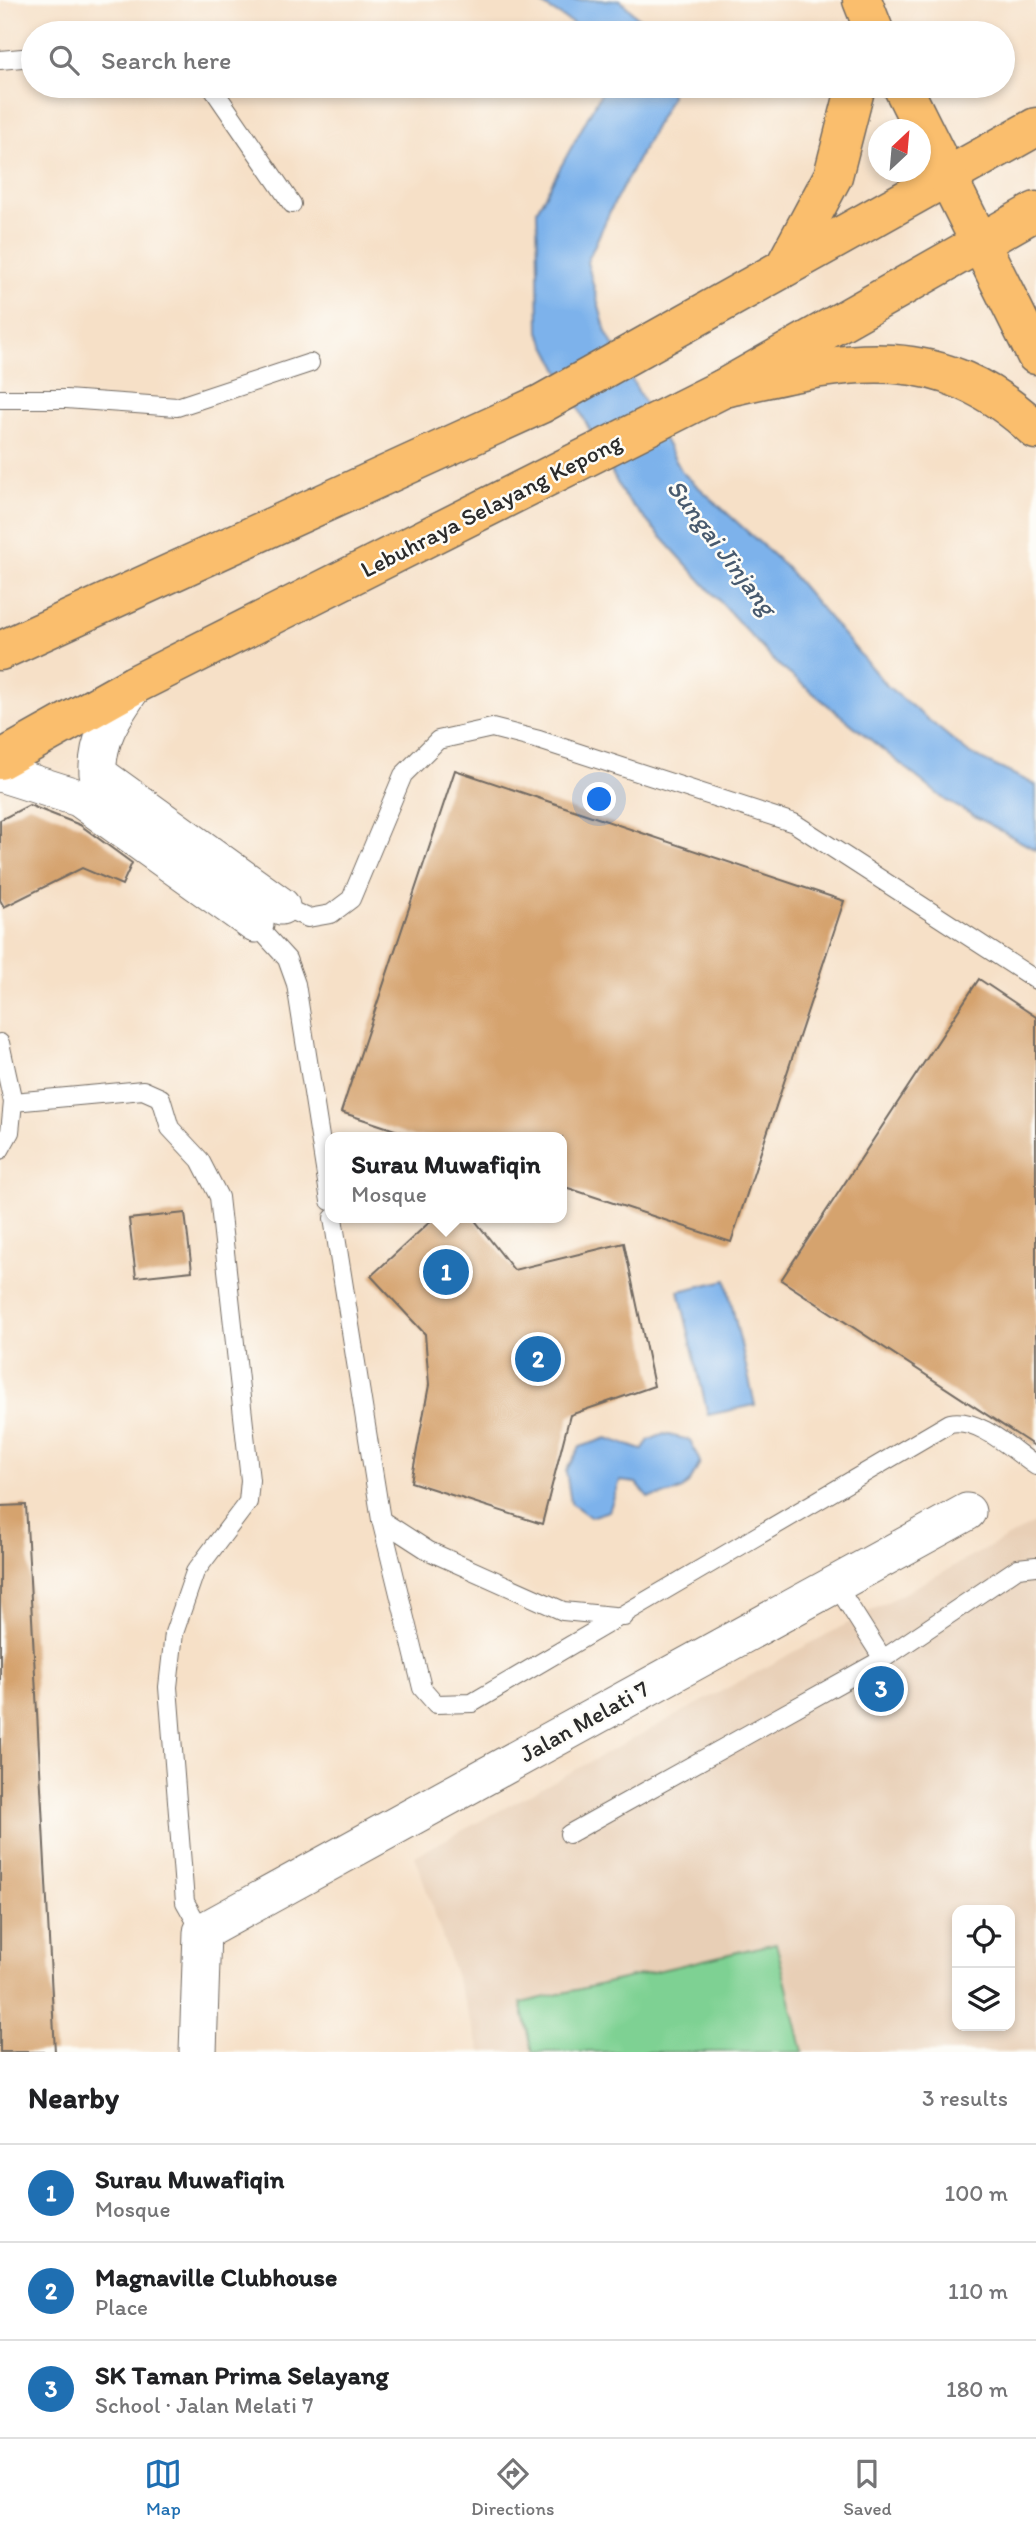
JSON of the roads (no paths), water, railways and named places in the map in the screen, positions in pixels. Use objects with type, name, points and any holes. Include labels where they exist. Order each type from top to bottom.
[{"type":"main road","points":[[785,266],[833,176],[845,141],[854,98]]},
{"type":"main road","points":[[908,98],[1036,355]]},
{"type":"main road","points":[[0,651],[541,404],[1036,127]]},
{"type":"main road","name":"Lebuhraya Selayang Kepong","points":[[0,760],[134,685],[724,388],[1029,215]]},
{"type":"main road","points":[[724,388],[829,365],[906,364],[938,371],[996,397],[1036,430]]},
{"type":"street","points":[[134,685],[111,718],[101,743],[98,774],[212,875]]},
{"type":"street","points":[[0,773],[79,798],[212,875],[268,915]]},
{"type":"street","name":"Jalan Melati 7","points":[[202,1932],[967,1512]]},
{"type":"street","points":[[198,2052],[202,1932]]},
{"type":"lane","points":[[0,60],[21,58]]},
{"type":"lane","points":[[219,98],[292,204]]},
{"type":"lane","points":[[0,399],[66,399],[177,407],[310,363]]},
{"type":"lane","points":[[325,1164],[296,984],[268,915],[308,918],[331,914],[351,899],[403,775],[439,740],[492,728],[539,740],[794,823],[1036,980]]},
{"type":"lane","points":[[0,1043],[13,1102],[10,1132],[0,1150]]},
{"type":"lane","points":[[13,1102],[143,1090],[161,1098],[170,1128],[200,1160],[219,1197],[250,1480],[248,1502],[195,1572],[174,1633],[168,1687],[185,1902],[202,1932]]},
{"type":"lane","points":[[334,1223],[381,1520],[422,1688],[436,1704],[472,1703],[624,1617],[950,1423],[963,1420],[1036,1466]]},
{"type":"lane","points":[[381,1520],[429,1552],[563,1611],[624,1617]]},
{"type":"lane","points":[[569,1834],[883,1659],[1018,1568],[1036,1566]]},
{"type":"lane","points":[[835,1583],[883,1659]]},
{"type":"water","points":[[535,0],[620,0],[642,21],[569,21]]},
{"type":"water","name":"Sungai Jinjang","points":[[598,98],[670,98],[611,209],[587,262],[606,332],[682,472],[785,566],[886,685],[970,754],[1036,785],[1036,850],[945,800],[776,663],[624,496],[539,332],[537,210]]},
{"type":"water","points":[[726,1280],[755,1405],[708,1415],[679,1291]]},
{"type":"water","points":[[664,1434],[690,1440],[700,1462],[691,1480],[681,1490],[648,1497],[636,1483],[620,1481],[609,1511],[590,1517],[571,1503],[566,1471],[580,1447],[607,1438],[642,1450],[649,1440]]},
{"type":"place","name":"Surau Muwafiqin","points":[[446,1272]]},
{"type":"place","name":"Magnaville Clubhouse","points":[[538,1359]]},
{"type":"place","name":"SK Taman Prima Selayang","points":[[881,1689]]}]
